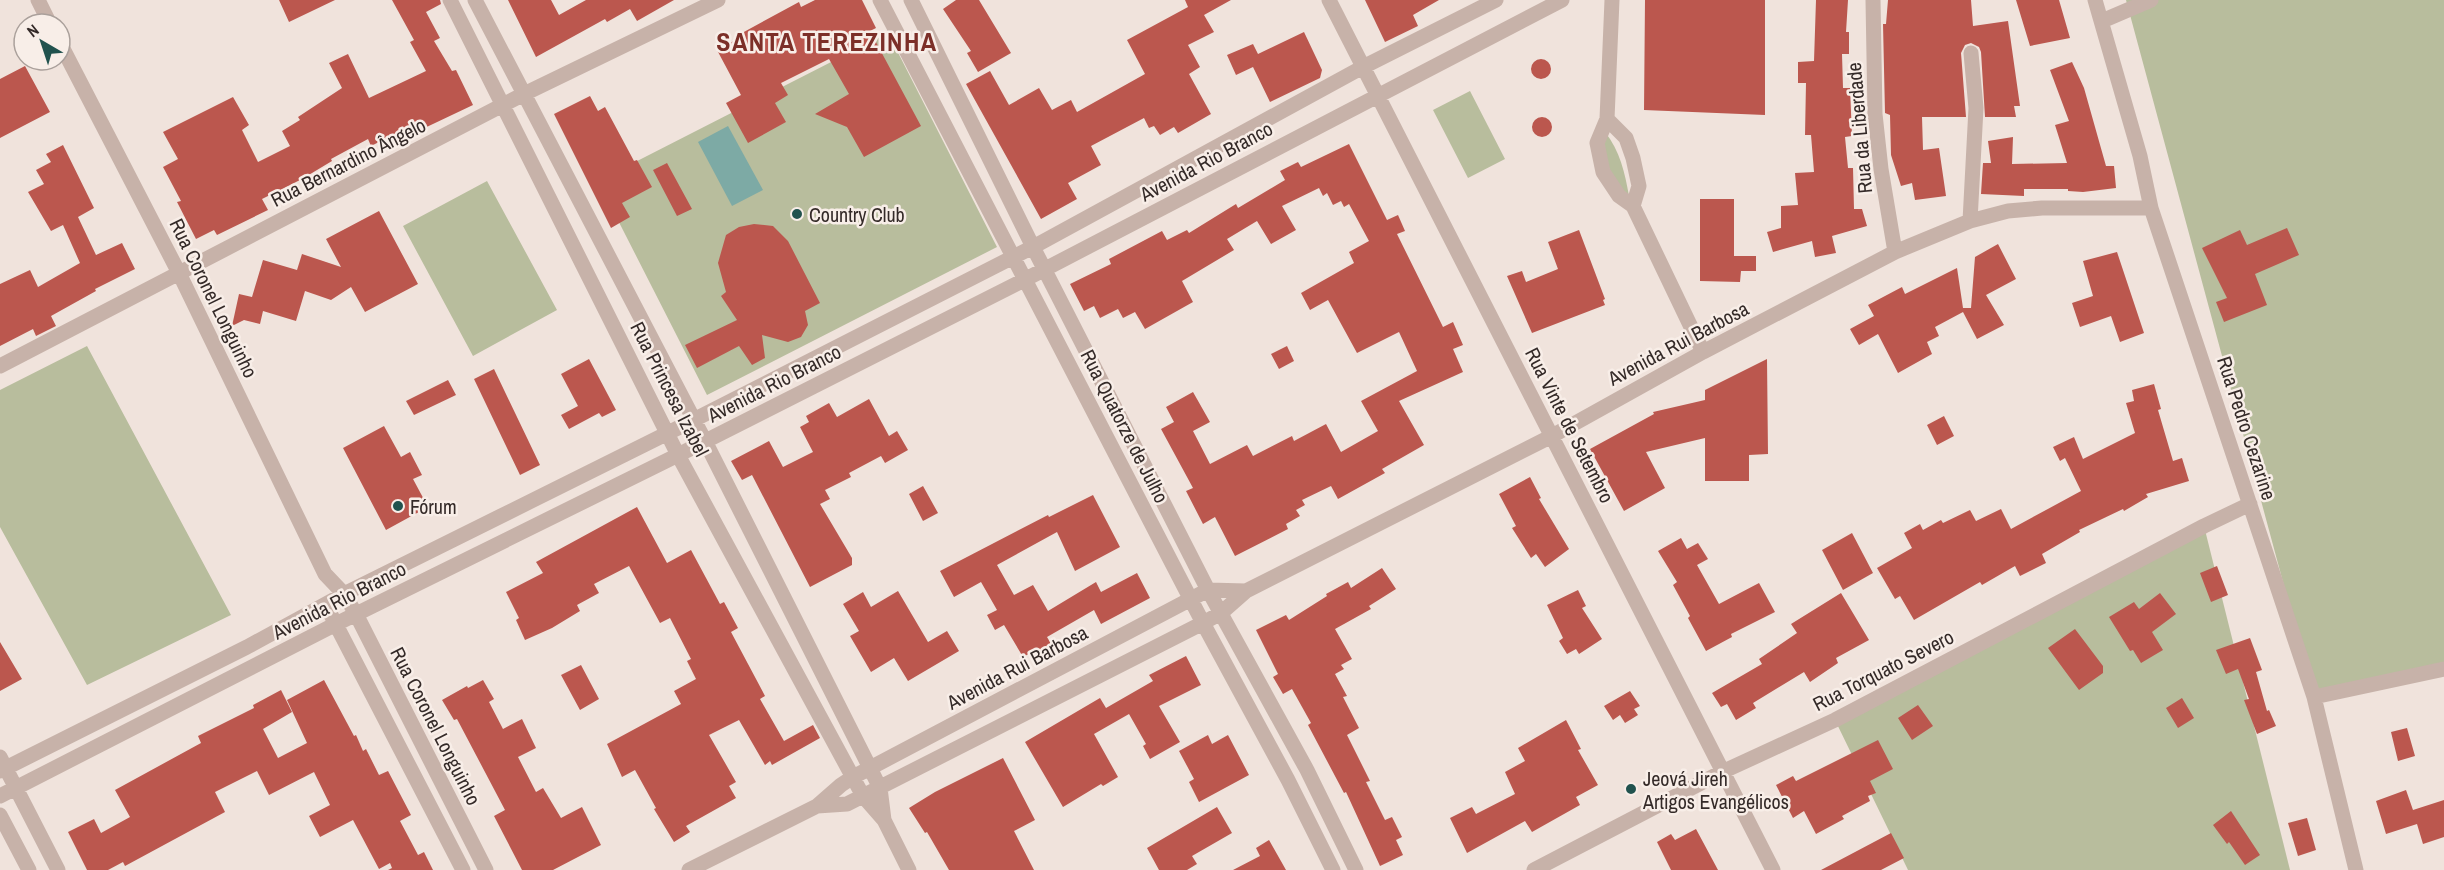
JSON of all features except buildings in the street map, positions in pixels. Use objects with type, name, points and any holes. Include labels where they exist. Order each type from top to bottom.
[{"type":"street","name":"Rua Princesa Izabel","points":[[450,0],[678,455],[863,796],[884,820],[909,870]]},
{"type":"street","name":"Rua Princesa Izabel","points":[[475,0],[694,419],[880,788],[884,820]]},
{"type":"street","name":"Rua Bernardino Ângelo","points":[[0,366],[524,94],[718,0]]},
{"type":"street","name":"Rua Quatorze de Julho","points":[[880,0],[1333,870]]},
{"type":"street","name":"Rua Quatorze de Julho","points":[[911,0],[1033,247],[1208,590],[1307,770],[1356,870]]},
{"type":"street","name":"Rua Vinte de Setembro","points":[[1329,0],[1773,870]]},
{"type":"street","name":"Avenida Rio Branco","points":[[2,765],[98,723],[344,594],[668,433],[1033,247],[1363,67],[1496,0]]},
{"type":"street","name":"Avenida Rio Branco","points":[[0,796],[336,624],[1026,279],[1562,0]]},
{"type":"street","points":[[1612,0],[1607,119],[1597,143],[1603,172],[1619,196],[1633,206],[1703,352]]},
{"type":"street","name":"Rua da Liberdade","points":[[1873,0],[1875,114],[1881,169],[1895,252]]},
{"type":"street","name":"Rua Pedro Cezarine","points":[[2095,0],[2140,156],[2151,208],[2314,697],[2356,870]]},
{"type":"street","points":[[2102,21],[2151,0]]},
{"type":"street","points":[[912,61],[937,52]]},
{"type":"street","points":[[1970,221],[1976,108],[1971,53]]},
{"type":"street","name":"Rua Coronel Longuinho","points":[[72,66],[179,273],[325,574],[344,594],[356,614],[486,870]]},
{"type":"street","points":[[1607,119],[1626,138],[1633,158],[1639,186],[1633,206]]},
{"type":"street","points":[[955,143],[976,132]]},
{"type":"street","name":"Avenida Rui Barbosa","points":[[817,806],[847,804],[1203,623],[1221,613],[1246,591],[1552,436],[1703,352],[1895,252],[1970,221],[2008,211],[2042,208],[2151,208]]},
{"type":"street","points":[[930,299],[942,321]]},
{"type":"street","points":[[774,378],[785,401]]},
{"type":"street","name":"Rua Torquato Severo","points":[[1534,870],[1722,772],[1835,720],[2250,504]]},
{"type":"street","name":"Rua Coronel Longuinho","points":[[325,574],[326,604],[463,870]]},
{"type":"street","name":"Avenida Rui Barbosa","points":[[689,870],[817,806],[853,777],[1208,590],[1246,591]]},
{"type":"street","points":[[247,646],[257,665]]},
{"type":"street","points":[[2314,697],[2444,669]]},
{"type":"street","points":[[386,722],[405,710]]},
{"type":"street","points":[[98,723],[109,741]]},
{"type":"street","points":[[2,765],[58,870]]},
{"type":"street","points":[[1288,780],[1307,770]]},
{"type":"street","points":[[0,815],[29,870]]},
{"type":"street","points":[[453,852],[472,842]]},
{"type":"green space","points":[[2126,0],[2444,0],[2444,668],[2314,697]]},
{"type":"green space","name":"Country Club","points":[[888,33],[997,247],[707,395],[598,181]]},
{"type":"green space","points":[[1470,91],[1505,159],[1468,178],[1433,110]]},
{"type":"green space","points":[[1605,132],[1621,162],[1629,196],[1618,190],[1602,151]]},
{"type":"green space","points":[[487,181],[557,310],[473,356],[403,226]]},
{"type":"green space","points":[[87,346],[231,615],[87,685],[0,527],[0,390]]},
{"type":"green space","points":[[2204,526],[2290,870],[1908,870],[1835,720]]},
{"type":"water","points":[[728,126],[763,190],[732,206],[698,142]]},
{"type":"place","name":"Country Club","points":[[797,214]]},
{"type":"place","name":"Fórum","points":[[398,506]]},
{"type":"place","name":"Jeová Jireh Artigos Evangélicos","points":[[1631,789]]},
{"type":"district","name":"SANTA TEREZINHA","points":[[827,41]]}]
